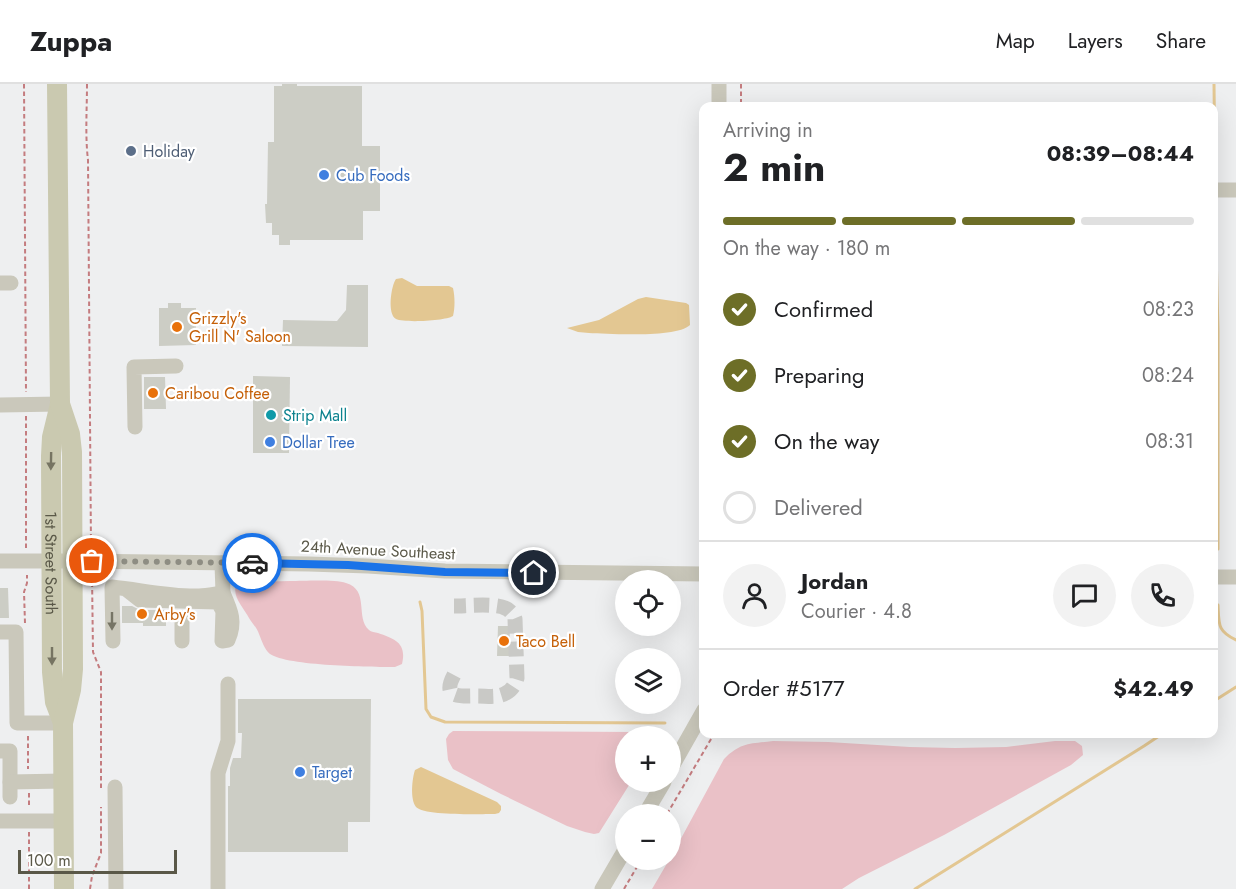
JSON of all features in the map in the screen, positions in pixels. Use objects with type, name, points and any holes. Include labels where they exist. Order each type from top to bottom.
[{"type":"main road","name":"1st Street South","points":[[57,84],[60,404],[52,437],[51,456],[52,683],[55,702],[63,723]]},
{"type":"main road","name":"1st Street South","points":[[60,404],[67,424],[72,452],[82,561],[71,690],[63,723],[64,889]]},
{"type":"street","points":[[718,84],[719,102]]},
{"type":"street","points":[[1218,190],[1236,190]]},
{"type":"street","points":[[135,427],[135,367],[176,366]]},
{"type":"street","points":[[0,405],[60,404]]},
{"type":"street","name":"24th Avenue Southeast","points":[[0,561],[348,565],[445,572],[699,574]]},
{"type":"street","points":[[222,563],[223,593],[230,609],[222,641]]},
{"type":"street","points":[[1218,577],[1236,577]]},
{"type":"street","points":[[112,641],[112,587],[142,592],[200,596],[223,593]]},
{"type":"street","points":[[126,589],[140,600],[218,602],[228,621]]},
{"type":"street","points":[[182,620],[182,641]]},
{"type":"street","points":[[0,632],[16,632],[17,723],[63,723]]},
{"type":"street","points":[[218,889],[218,773],[228,741],[228,684]]},
{"type":"street","points":[[681,751],[699,719]]},
{"type":"street","points":[[0,751],[10,751],[10,789],[28,782],[63,782]]},
{"type":"street","points":[[115,787],[116,889]]},
{"type":"street","points":[[0,821],[63,821]]},
{"type":"street","points":[[602,889],[615,867]]},
{"type":"path","points":[[24,84],[27,561],[24,624]]},
{"type":"path","points":[[87,84],[90,533],[82,561],[93,652],[101,672],[102,846],[90,889]]},
{"type":"path","points":[[741,84],[741,102]]},
{"type":"path","points":[[28,723],[29,889]]},
{"type":"path","points":[[674,804],[712,738]]},
{"type":"path","points":[[624,889],[635,870]]},
{"type":"shaded area","points":[[402,278],[417,286],[453,288],[453,316],[424,321],[396,319],[392,312],[391,293],[396,279]]},
{"type":"shaded area","points":[[646,297],[686,303],[689,305],[690,325],[683,329],[658,334],[589,333],[567,328],[599,320]]},
{"type":"shaded area","points":[[319,580],[346,583],[358,592],[365,625],[370,631],[390,637],[398,643],[403,651],[402,664],[395,667],[330,665],[293,661],[270,654],[237,598],[236,585],[250,582]]},
{"type":"shaded area","points":[[453,731],[615,732],[615,792],[625,792],[615,804],[599,833],[585,832],[567,826],[453,769],[448,760],[446,739]]},
{"type":"shaded area","points":[[773,741],[828,742],[955,748],[1006,747],[1075,741],[1082,746],[1083,755],[1071,765],[842,889],[652,889],[663,870],[681,870],[681,839],[724,759],[736,749]]},
{"type":"shaded area","points":[[421,767],[497,802],[501,810],[495,814],[466,814],[421,810],[414,803],[412,789],[415,770]]},
{"type":"building","name":"Cub Foods","points":[[282,84],[362,86],[362,146],[380,146],[380,211],[363,211],[363,240],[290,240],[290,245],[279,245],[279,235],[272,235],[272,223],[266,223],[265,204],[267,204],[268,142],[274,142],[274,86],[282,86]]},
{"type":"building","points":[[347,285],[368,285],[368,347],[282,346],[283,320],[337,321],[346,310]]},
{"type":"building","name":"Grizzly's Grill N' Saloon","points":[[168,303],[181,303],[181,308],[196,308],[196,345],[159,346],[159,308],[168,308]]},
{"type":"building","name":"Strip Mall","points":[[253,376],[290,377],[289,453],[253,453]]},
{"type":"building","name":"Caribou Coffee","points":[[144,377],[165,377],[166,409],[144,409]]},
{"type":"building","points":[[0,588],[8,588],[9,618],[0,618]]},
{"type":"building","name":"Arby's","points":[[122,606],[132,606],[140,610],[166,610],[166,626],[122,623]]},
{"type":"building","name":"Taco Bell","points":[[498,626],[510,626],[509,656],[497,656]]},
{"type":"building","name":"Target","points":[[238,699],[371,699],[370,822],[348,822],[348,852],[228,852],[230,768],[233,758],[241,758],[242,733],[238,733]]},
{"type":"waterway","points":[[1214,84],[1214,102]]},
{"type":"waterway","points":[[1218,331],[1218,549]]},
{"type":"waterway","points":[[420,602],[426,709],[431,717],[445,722],[665,723]]},
{"type":"waterway","points":[[1218,605],[1222,630],[1236,640]]},
{"type":"waterway","points":[[1218,698],[1236,687]]},
{"type":"waterway","points":[[915,889],[1156,738]]},
{"type":"tunnel","points":[[454,606],[500,606],[511,612],[515,619],[517,678],[512,689],[503,695],[460,696],[451,692],[454,675]]},
{"type":"way so far","points":[[92,561],[252,563]]},
{"type":"place","name":"Holiday","points":[[131,151]]},
{"type":"place","name":"Cub Foods","points":[[324,175]]},
{"type":"place","name":"Grizzly's Grill N' Saloon","points":[[177,327]]},
{"type":"place","name":"Caribou Coffee","points":[[153,393]]},
{"type":"place","name":"Strip Mall","points":[[271,415]]},
{"type":"place","name":"Dollar Tree","points":[[270,442]]},
{"type":"place","name":"Arby's","points":[[142,614]]},
{"type":"place","name":"Taco Bell","points":[[504,641]]},
{"type":"place","name":"Target","points":[[300,772]]},
{"type":"route","points":[[252,563],[348,565],[445,572],[534,573]]}]
